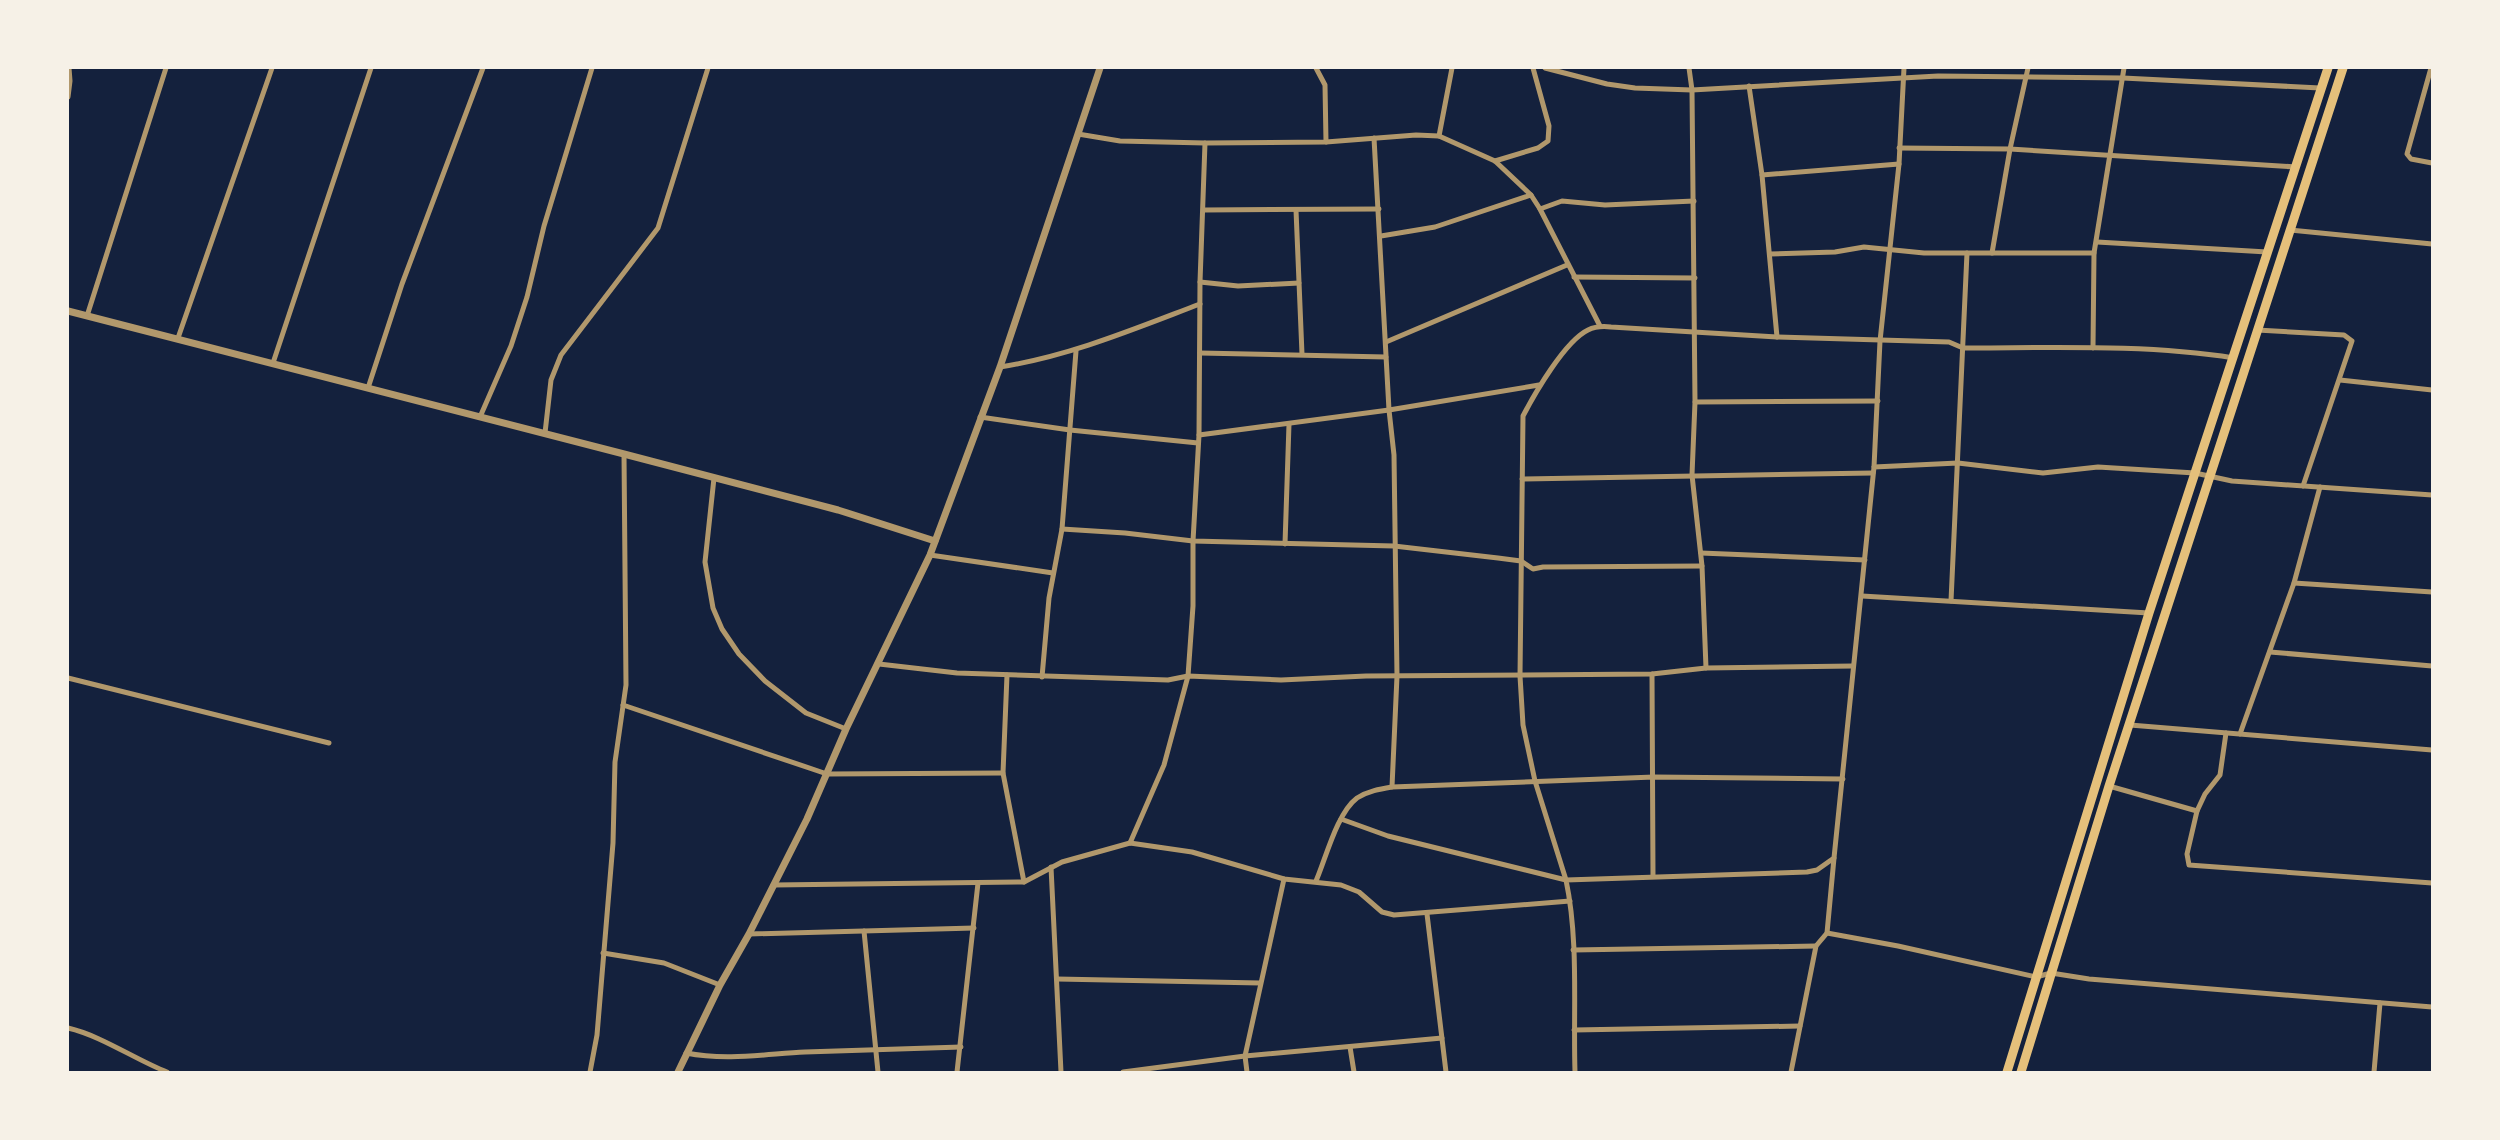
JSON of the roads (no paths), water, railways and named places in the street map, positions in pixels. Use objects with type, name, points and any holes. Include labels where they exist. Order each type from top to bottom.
[{"type":"highway","points":[[2007,1072],[2149,614],[2328,68]]},
{"type":"highway","points":[[2021,1072],[2109,786],[2343,68]]},
{"type":"street","points":[[68,97],[69,68]]},
{"type":"street","points":[[87,316],[166,68]]},
{"type":"street","points":[[178,338],[272,68]]},
{"type":"street","points":[[273,363],[370,68]]},
{"type":"street","points":[[368,388],[402,284],[483,68]]},
{"type":"street","points":[[480,417],[511,346],[527,297],[544,226],[592,68]]},
{"type":"street","points":[[545,433],[550,380],[561,355],[658,228],[708,68]]},
{"type":"street","points":[[678,1072],[720,985],[749,934],[807,819],[846,729],[930,555],[1000,366],[1100,68]]},
{"type":"street","points":[[1316,68],[1325,85],[1326,142]]},
{"type":"street","points":[[1439,136],[1452,68]]},
{"type":"street","points":[[1495,162],[1538,148],[1548,141],[1549,126],[1533,68]]},
{"type":"street","points":[[1545,68],[1617,85],[1692,90],[1903,77],[2123,78],[2320,88]]},
{"type":"street","points":[[1689,68],[1692,90],[1695,278],[1695,402],[1692,475],[1702,566],[1706,668]]},
{"type":"street","points":[[1791,1072],[1816,946],[1827,933],[1874,470],[1880,341],[1888,248],[1899,164],[1904,68]]},
{"type":"street","points":[[1992,253],[2010,150],[2028,68]]},
{"type":"street","points":[[2093,348],[2094,253],[2124,68]]},
{"type":"street","points":[[2431,68],[2429,87],[2407,154],[2410,159],[2433,163]]},
{"type":"street","points":[[1749,86],[1762,175],[1776,337]]},
{"type":"street","points":[[1078,134],[1120,141],[1205,143],[1326,142],[1416,135],[1439,136],[1495,162],[1531,195],[1600,326]]},
{"type":"street","points":[[1374,138],[1389,410],[1394,455],[1397,676],[1392,787]]},
{"type":"street","points":[[1130,843],[1164,765],[1188,676],[1193,606],[1193,541],[1199,435],[1200,282],[1205,143]]},
{"type":"street","points":[[1899,148],[2010,150],[2296,167]]},
{"type":"street","points":[[1762,175],[1899,164]]},
{"type":"street","points":[[1381,236],[1435,227],[1531,195]]},
{"type":"street","points":[[1540,209],[1562,201],[1605,205],[1694,201]]},
{"type":"street","points":[[1204,210],[1379,209]]},
{"type":"street","points":[[1296,210],[1302,354]]},
{"type":"street","points":[[2289,230],[2433,244]]},
{"type":"street","points":[[2097,242],[2267,252]]},
{"type":"street","points":[[1770,254],[1835,252],[1864,247],[1888,248],[1915,253],[2094,253]]},
{"type":"street","points":[[1951,601],[1967,253]]},
{"type":"street","points":[[1386,342],[1567,265]]},
{"type":"street","points":[[1574,277],[1695,278]]},
{"type":"street","points":[[1200,282],[1238,286],[1299,284]]},
{"type":"street","points":[[1000,366],[1037,361],[1076,351],[1200,304]]},
{"type":"street","points":[[68,311],[838,510],[935,541]]},
{"type":"street","points":[[1575,1072],[1570,901],[1566,880],[1535,781],[1523,724],[1520,676],[1523,416],[1539,385],[1581,335],[1600,326],[1776,337],[1949,342],[1963,348],[2093,348],[2201,353],[2234,358]]},
{"type":"street","points":[[2257,330],[2344,335],[2352,342],[2303,486]]},
{"type":"street","points":[[1042,677],[1045,632],[1062,529],[1076,351]]},
{"type":"street","points":[[1200,353],[1386,357]]},
{"type":"street","points":[[2340,380],[2433,390]]},
{"type":"street","points":[[1199,435],[1389,410],[1539,385]]},
{"type":"street","points":[[1695,402],[1878,400]]},
{"type":"street","points":[[981,417],[1070,430],[1198,443]]},
{"type":"street","points":[[1285,544],[1289,424]]},
{"type":"street","points":[[590,1072],[597,1035],[613,834],[615,762],[627,657],[624,454]]},
{"type":"street","points":[[1522,479],[1874,470],[1958,463],[2043,473],[2098,467],[2195,473],[2232,481],[2433,495]]},
{"type":"street","points":[[714,478],[705,562],[713,608],[722,629],[739,654],[765,681],[806,713],[846,729]]},
{"type":"street","points":[[2240,734],[2294,583],[2320,487]]},
{"type":"street","points":[[1062,529],[1193,541],[1394,546],[1521,561],[1533,569],[1543,567],[1702,566]]},
{"type":"street","points":[[1701,553],[1865,560]]},
{"type":"street","points":[[930,555],[1053,573]]},
{"type":"street","points":[[2294,583],[2433,592]]},
{"type":"street","points":[[1862,596],[2149,614]]},
{"type":"street","points":[[2270,652],[2433,666]]},
{"type":"street","points":[[879,664],[957,673],[1168,680],[1188,676],[1281,680],[1397,676],[1652,674],[1706,668],[1853,666]]},
{"type":"street","points":[[1652,674],[1653,876]]},
{"type":"street","points":[[1007,675],[1003,773],[1024,882]]},
{"type":"street","points":[[68,678],[329,742]]},
{"type":"street","points":[[623,705],[827,774],[1003,773]]},
{"type":"street","points":[[2130,725],[2433,750]]},
{"type":"street","points":[[2226,733],[2220,775],[2205,794],[2197,811],[2187,854],[2189,865],[2433,883]]},
{"type":"street","points":[[1316,881],[1349,805],[1371,791],[1392,787],[1654,777],[1843,779]]},
{"type":"street","points":[[2109,786],[2197,811]]},
{"type":"street","points":[[1341,819],[1388,836],[1566,880],[1808,872],[1817,870],[1834,858]]},
{"type":"street","points":[[773,885],[1024,882],[1051,867],[1130,843],[1192,852],[1284,879],[1341,885],[1359,892],[1384,913],[1427,914],[1570,901]]},
{"type":"street","points":[[1051,867],[1061,1072]]},
{"type":"street","points":[[1247,1072],[1245,1056],[1284,879]]},
{"type":"street","points":[[957,1072],[978,883]]},
{"type":"street","points":[[1427,914],[1446,1072]]},
{"type":"street","points":[[749,934],[974,928]]},
{"type":"street","points":[[864,930],[879,1072]]},
{"type":"street","points":[[1827,933],[1898,946],[2036,977],[2051,973],[2101,980],[2433,1007]]},
{"type":"street","points":[[1573,950],[1816,946]]},
{"type":"street","points":[[603,953],[664,963],[720,985]]},
{"type":"street","points":[[1057,979],[1260,983]]},
{"type":"street","points":[[2374,1072],[2380,1003]]},
{"type":"street","points":[[1574,1030],[1800,1026]]},
{"type":"street","points":[[68,1028],[85,1032],[139,1061],[167,1072]]},
{"type":"street","points":[[1123,1072],[1163,1071],[1245,1056],[1442,1038]]},
{"type":"street","points":[[686,1053],[702,1056],[754,1057],[961,1047]]},
{"type":"street","points":[[1350,1047],[1354,1072]]}]
